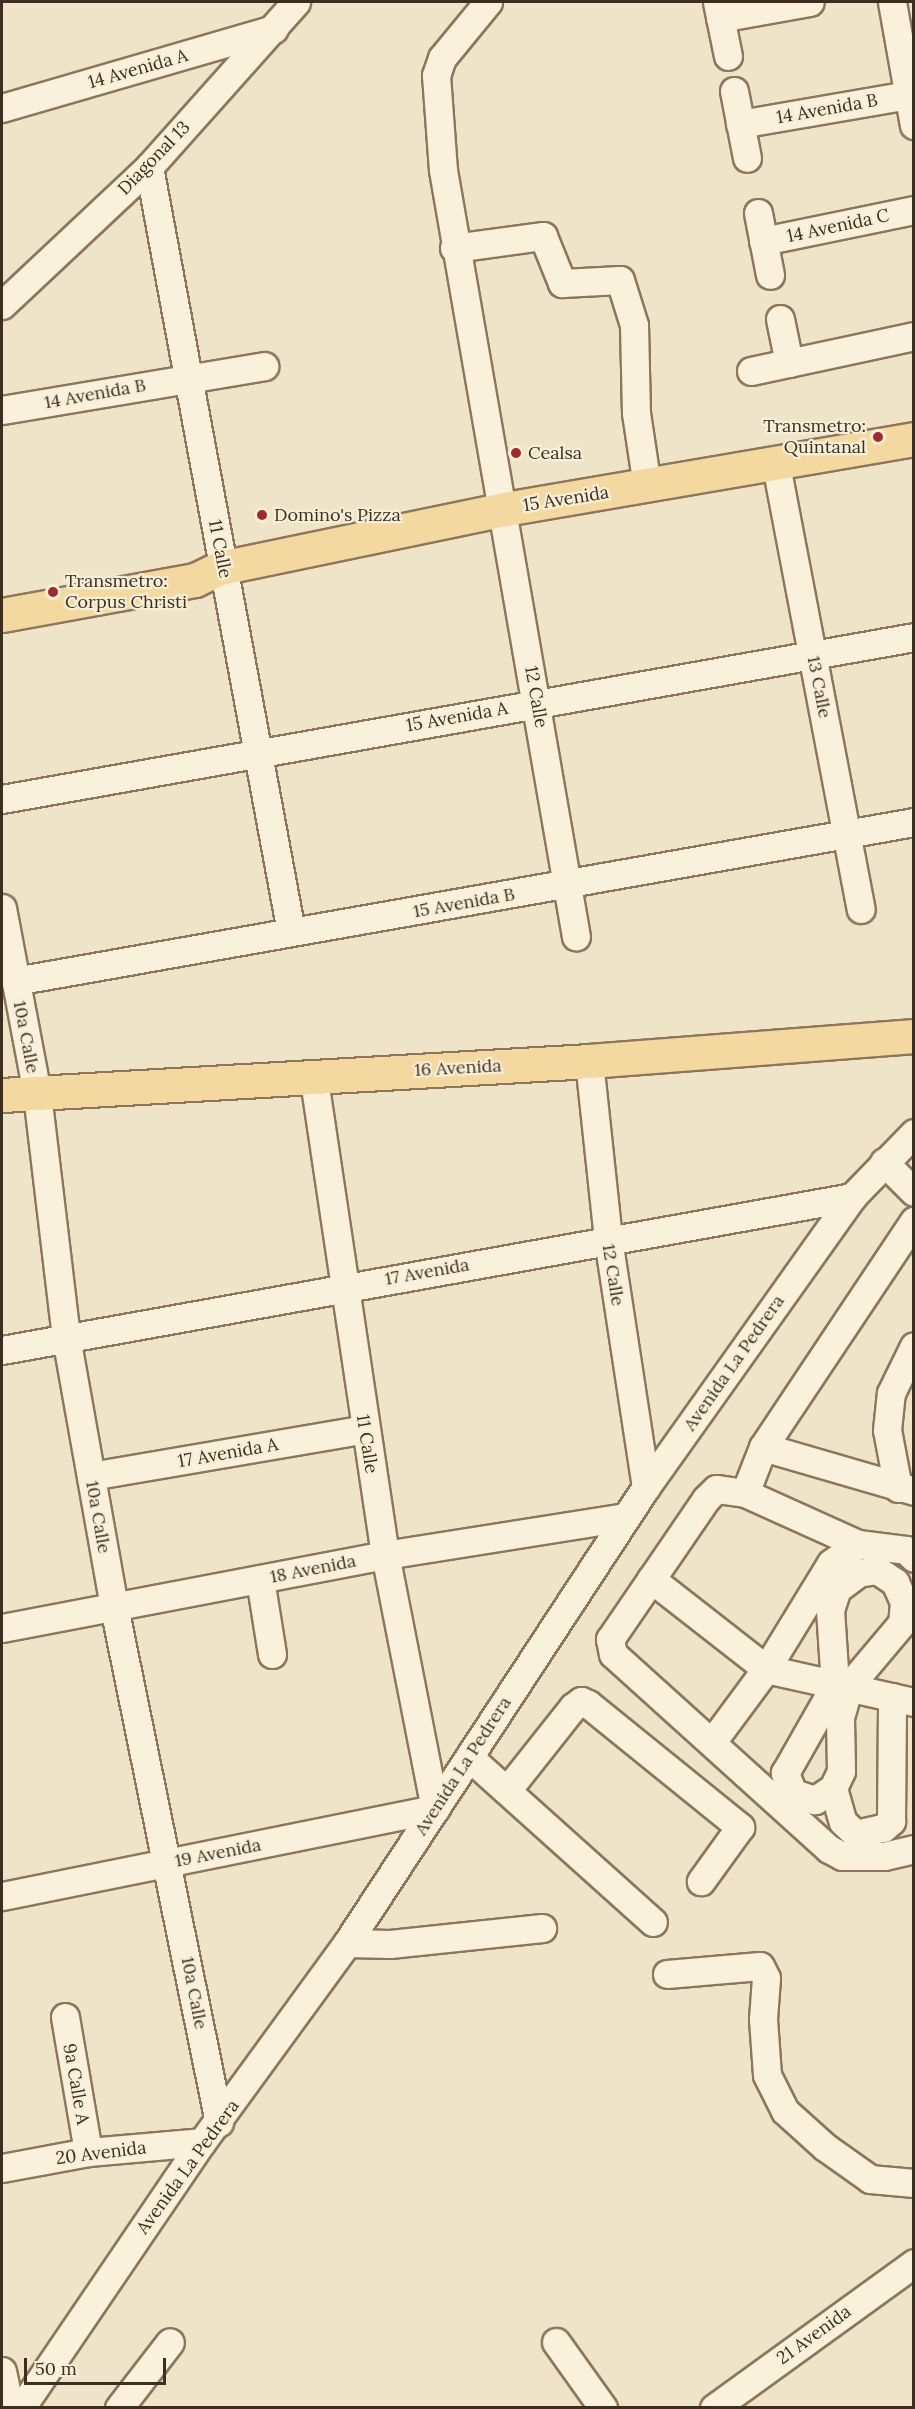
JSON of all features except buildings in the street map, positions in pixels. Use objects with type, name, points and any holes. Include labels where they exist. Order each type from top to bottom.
[{"type":"main road","name":"15 Avenida","points":[[2,615],[195,580],[222,568],[505,509],[776,465],[914,439]]},
{"type":"main road","name":"15 Avenida","points":[[2,602],[192,567],[222,568]]},
{"type":"main road","name":"16 Avenida","points":[[2,1095],[589,1061],[914,1036]]},
{"type":"street","name":"Diagonal 13","points":[[2,305],[149,167],[296,2]]},
{"type":"street","name":"12 Calle","points":[[488,2],[442,58],[436,75],[454,249],[505,509],[576,937]]},
{"type":"street","points":[[728,56],[719,10],[810,2]]},
{"type":"street","points":[[892,2],[911,94],[914,125]]},
{"type":"street","name":"14 Avenida A","points":[[2,108],[274,29]]},
{"type":"street","points":[[734,91],[747,158]]},
{"type":"street","name":"14 Avenida B","points":[[740,124],[911,94]]},
{"type":"street","name":"11 Calle","points":[[149,167],[291,932]]},
{"type":"street","name":"14 Avenida C","points":[[763,241],[914,210]]},
{"type":"street","name":"14 Avenida C","points":[[758,213],[770,275]]},
{"type":"street","points":[[454,249],[543,236],[562,283],[620,280],[634,325],[636,413],[647,486]]},
{"type":"street","points":[[780,319],[789,363]]},
{"type":"street","points":[[751,371],[914,336]]},
{"type":"street","name":"14 Avenida B","points":[[2,410],[264,366]]},
{"type":"street","name":"13 Calle","points":[[776,465],[861,909]]},
{"type":"street","name":"15 Avenida A","points":[[2,799],[141,776],[257,752],[812,652],[914,637]]},
{"type":"street","name":"15 Avenida B","points":[[15,981],[569,885],[914,822]]},
{"type":"street","name":"10a Calle","points":[[2,908],[36,1094],[66,1337],[114,1607],[169,1863],[210,2132]]},
{"type":"street","name":"12 Calle","points":[[589,1061],[608,1239],[646,1487]]},
{"type":"street","name":"11 Calle","points":[[314,1076],[342,1287],[384,1555],[435,1809]]},
{"type":"street","points":[[903,1149],[914,1192]]},
{"type":"street","name":"Avenida La Pedrera","points":[[25,2405],[210,2132],[347,1943],[646,1487],[852,1197],[903,1149]]},
{"type":"street","name":"17 Avenida","points":[[2,1350],[608,1239],[852,1197]]},
{"type":"street","points":[[744,1493],[763,1447],[914,1221]]},
{"type":"street","points":[[906,1490],[887,1430],[891,1393],[914,1346]]},
{"type":"street","name":"17 Avenida A","points":[[91,1476],[365,1429]]},
{"type":"street","points":[[763,1447],[906,1490]]},
{"type":"street","points":[[914,1558],[906,1550],[858,1544],[744,1493],[716,1489],[610,1638],[614,1654],[829,1849],[842,1856],[884,1856],[914,1849]]},
{"type":"street","name":"18 Avenida","points":[[2,1628],[384,1555],[626,1517]]},
{"type":"street","points":[[712,1742],[766,1669],[831,1563],[858,1544]]},
{"type":"street","points":[[260,1579],[272,1654]]},
{"type":"street","points":[[651,1579],[766,1669],[903,1699],[891,1821],[883,1828],[856,1834],[843,1822],[833,1788]]},
{"type":"street","points":[[842,1686],[841,1771],[833,1788],[815,1800],[793,1793],[785,1773],[842,1686]]},
{"type":"street","points":[[508,1789],[573,1707],[581,1701],[588,1704],[740,1827],[701,1881]]},
{"type":"street","points":[[469,1757],[508,1789],[653,1922]]},
{"type":"street","name":"19 Avenida","points":[[2,1896],[435,1809]]},
{"type":"street","points":[[347,1943],[390,1944],[542,1928]]},
{"type":"street","points":[[667,1974],[760,1966],[766,1978],[763,2019],[767,2075],[785,2111],[825,2147],[870,2179],[914,2183]]},
{"type":"street","name":"9a Calle A","points":[[65,2017],[88,2152]]},
{"type":"street","name":"20 Avenida","points":[[2,2168],[210,2132]]},
{"type":"street","name":"21 Avenida","points":[[714,2408],[914,2263]]},
{"type":"street","points":[[556,2342],[603,2408]]},
{"type":"street","points":[[119,2408],[170,2343]]},
{"type":"street","points":[[2,2371],[25,2405]]},
{"type":"place","name":"Transmetro: Quintanal","points":[[878,437]]},
{"type":"place","name":"Cealsa","points":[[516,453]]},
{"type":"place","name":"Domino's Pizza","points":[[262,515]]},
{"type":"place","name":"Transmetro: Corpus Christi","points":[[53,592]]}]
